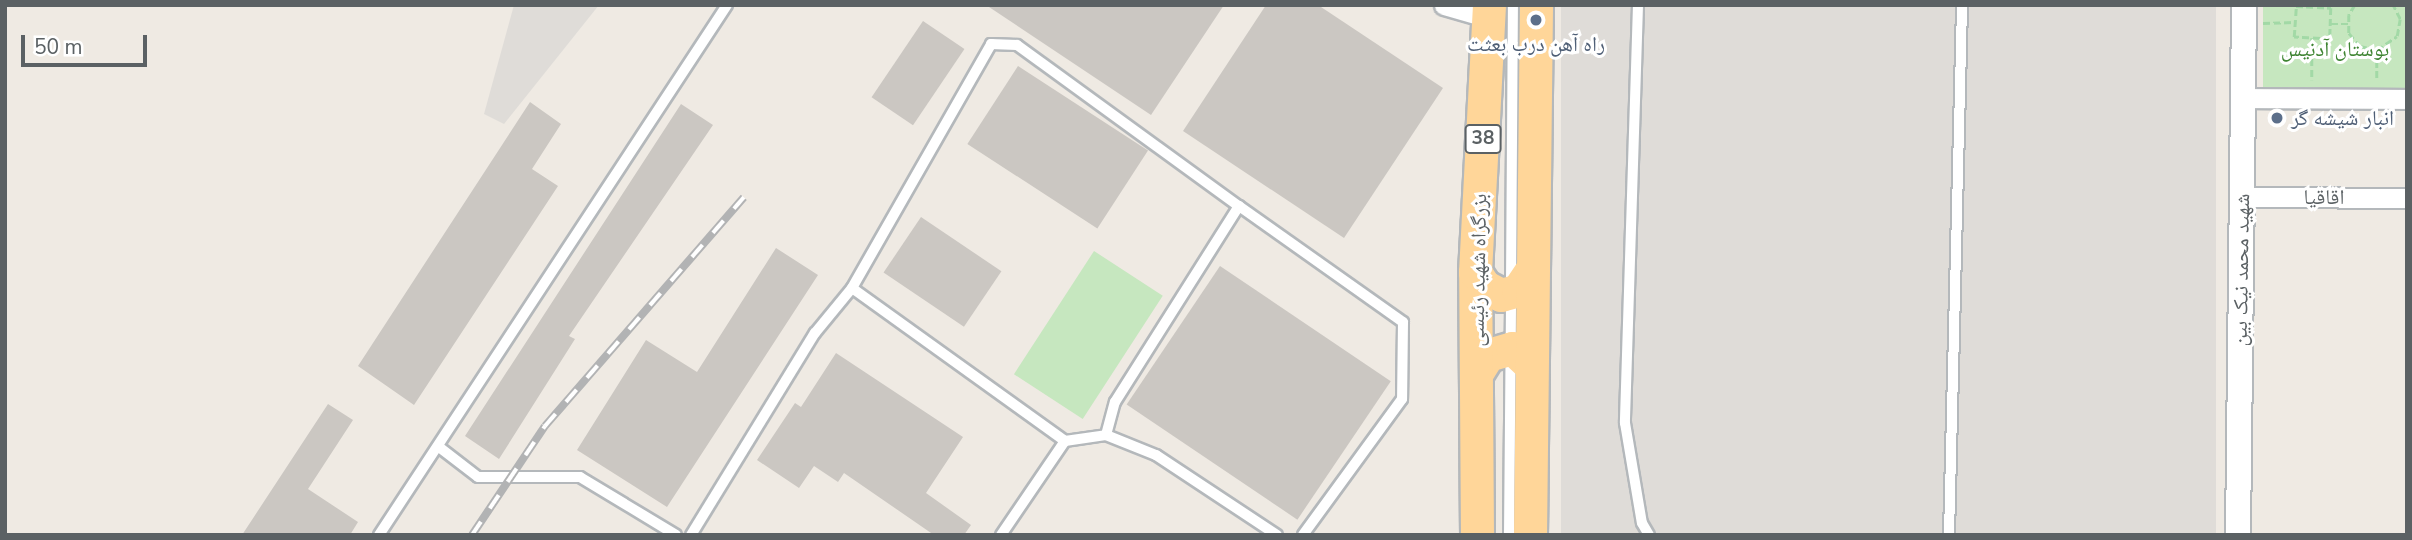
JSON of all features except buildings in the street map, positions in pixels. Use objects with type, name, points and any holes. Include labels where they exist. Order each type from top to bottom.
[{"type":"highway","points":[[1530,535],[1536,5]]},
{"type":"highway","name":"بزرگراه شهید رئیسی","points":[[1477,535],[1475,272],[1497,9]]},
{"type":"highway","points":[[1475,272],[1484,286],[1501,295],[1518,290],[1532,269]]},
{"type":"highway","points":[[1476,374],[1488,355],[1512,348],[1531,366]]},
{"type":"street","points":[[1444,5],[1497,9]]},
{"type":"street","name":"شهید محمد نیک بین","points":[[2238,535],[2244,5]]},
{"type":"street","points":[[2243,99],[2407,99]]},
{"type":"street","name":"اقاقیا","points":[[2242,197],[2407,198]]},
{"type":"lane","points":[[379,535],[727,5]]},
{"type":"lane","points":[[1638,5],[1625,423],[1642,523],[1649,535]]},
{"type":"lane","points":[[1949,535],[1962,5]]},
{"type":"lane","points":[[1497,9],[1509,535]]},
{"type":"lane","points":[[691,535],[815,333],[852,288],[991,44],[1017,45],[1403,321],[1402,398],[1303,535]]},
{"type":"lane","points":[[1106,435],[1115,402],[1239,206]]},
{"type":"lane","points":[[852,288],[1065,441],[1106,435],[1156,455],[1278,535]]},
{"type":"lane","points":[[1001,535],[1065,441]]},
{"type":"lane","points":[[439,447],[478,477],[580,477],[677,535]]},
{"type":"path","points":[[2347,24],[2355,5]]},
{"type":"path","points":[[2347,24],[2360,46],[2377,50],[2392,42],[2400,22],[2393,5]]},
{"type":"path","points":[[2296,6],[2332,8],[2331,24],[2330,39],[2294,37],[2296,6]]},
{"type":"path","points":[[2400,22],[2407,21]]},
{"type":"path","points":[[2263,23],[2295,22]]},
{"type":"path","points":[[2331,24],[2347,24]]},
{"type":"path","points":[[2312,38],[2312,93]]},
{"type":"path","points":[[2377,50],[2378,93]]},
{"type":"shaded area","points":[[514,5],[599,5],[504,124],[484,114]]},
{"type":"shaded area","points":[[1561,5],[2216,5],[2216,535],[1561,535]]},
{"type":"green space","name":"بوستان آدنیس","points":[[2263,5],[2407,5],[2407,93],[2263,93]]},
{"type":"green space","points":[[1094,251],[1163,296],[1083,419],[1014,374]]},
{"type":"railway","points":[[472,535],[545,426],[744,197]]},
{"type":"place","name":"راه آهن درب بعثت","points":[[1536,20]]},
{"type":"place","name":"انبار شیشه گر","points":[[2277,118]]}]
